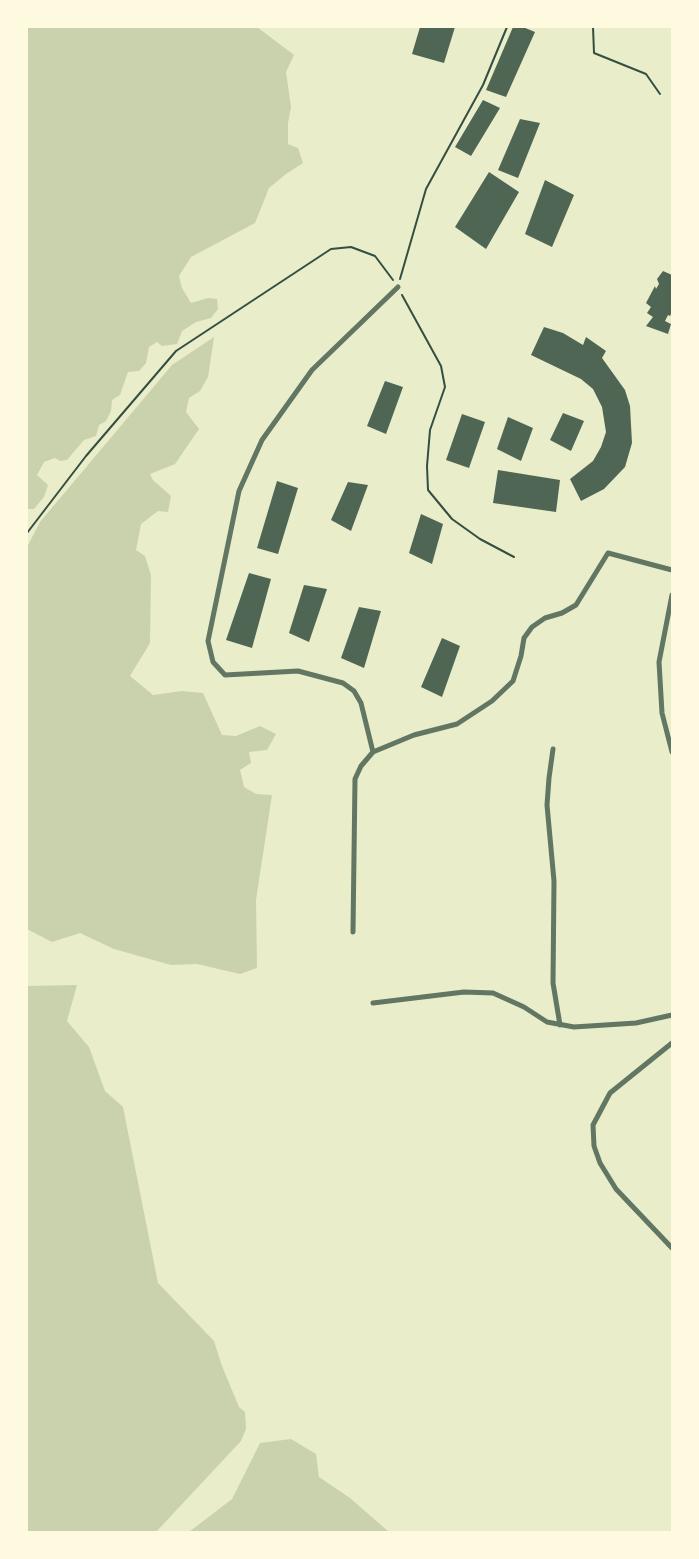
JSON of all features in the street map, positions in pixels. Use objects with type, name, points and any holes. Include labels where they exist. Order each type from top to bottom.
[{"type":"street","points":[[374,752],[361,703],[354,690],[343,683],[298,671],[225,675],[213,662],[208,641],[239,491],[262,440],[312,370],[398,287]]},
{"type":"street","points":[[353,932],[355,779],[361,766],[374,752],[414,735],[457,724],[492,701],[513,681],[521,657],[524,638],[532,627],[545,618],[562,613],[576,605],[608,553],[672,570]]},
{"type":"street","points":[[672,595],[659,662],[662,713],[672,752]]},
{"type":"street","points":[[553,749],[548,805],[554,880],[553,983],[560,1025]]},
{"type":"street","points":[[373,1003],[464,992],[493,993],[524,1007],[547,1022],[574,1027],[636,1023],[672,1015]]},
{"type":"street","points":[[672,1043],[610,1094],[592,1125],[594,1146],[600,1163],[616,1189],[672,1248]]},
{"type":"path","points":[[398,287],[405,255],[426,189],[483,85],[507,27]]},
{"type":"path","points":[[593,27],[594,53],[646,74],[660,94]]},
{"type":"green space","points":[[27,27],[257,27],[294,55],[286,72],[291,107],[288,144],[298,148],[303,163],[269,188],[255,223],[191,257],[179,276],[182,288],[191,303],[208,298],[217,299],[218,309],[211,318],[196,322],[182,331],[177,344],[162,346],[157,342],[149,347],[146,363],[139,371],[128,372],[120,395],[112,400],[111,411],[106,421],[99,425],[96,436],[84,440],[67,460],[60,461],[55,458],[44,462],[37,475],[48,485],[44,497],[34,509],[27,509]]},
{"type":"green space","points":[[214,337],[208,377],[200,391],[189,398],[186,412],[199,429],[175,464],[150,474],[153,480],[171,496],[168,512],[158,511],[141,524],[136,550],[145,556],[151,575],[150,643],[130,676],[153,695],[182,691],[203,693],[222,735],[236,736],[260,726],[276,734],[267,750],[249,752],[251,763],[240,770],[244,787],[256,794],[272,795],[256,900],[257,968],[240,974],[197,964],[171,965],[114,949],[80,933],[52,942],[27,929],[27,547],[40,522],[172,365]]},
{"type":"green space","points":[[77,985],[67,1021],[89,1047],[105,1091],[123,1107],[158,1283],[214,1341],[239,1407],[245,1412],[246,1429],[241,1441],[156,1532],[27,1532],[27,986]]},
{"type":"green space","points":[[291,1439],[316,1454],[319,1477],[350,1498],[389,1532],[189,1532],[232,1499],[260,1443]]},
{"type":"building","points":[[420,27],[455,27],[444,63],[412,54]]},
{"type":"building","points":[[513,27],[523,27],[535,32],[506,97],[486,90]]},
{"type":"building","points":[[483,100],[500,108],[471,156],[455,147]]},
{"type":"building","points":[[520,119],[540,123],[518,178],[498,170]]},
{"type":"building","points":[[489,172],[519,192],[486,249],[455,227]]},
{"type":"building","points":[[545,180],[574,195],[552,247],[525,234]]},
{"type":"building","points":[[663,271],[672,275],[672,312],[665,321],[671,324],[668,334],[646,326],[653,317],[647,313],[651,307],[646,303],[655,286],[656,289],[659,284],[657,279]]},
{"type":"building","points":[[544,327],[563,333],[583,345],[586,337],[606,351],[602,358],[625,390],[630,406],[632,443],[625,467],[604,489],[581,501],[570,479],[593,461],[601,447],[606,432],[602,407],[593,389],[581,379],[531,355]]},
{"type":"building","points":[[385,381],[403,387],[386,434],[367,426]]},
{"type":"building","points":[[563,413],[584,421],[571,451],[550,440]]},
{"type":"building","points":[[462,414],[485,422],[469,468],[446,460]]},
{"type":"building","points":[[508,417],[533,428],[521,461],[497,449]]},
{"type":"building","points":[[498,470],[560,480],[556,512],[493,503]]},
{"type":"building","points":[[277,481],[298,488],[278,554],[257,548]]},
{"type":"building","points":[[348,482],[368,485],[351,531],[331,520]]},
{"type":"building","points":[[421,514],[443,524],[432,564],[409,553]]},
{"type":"building","points":[[249,573],[271,579],[252,648],[226,640]]},
{"type":"building","points":[[304,585],[327,589],[309,642],[289,633]]},
{"type":"building","points":[[359,607],[381,611],[364,668],[341,658]]},
{"type":"building","points":[[442,638],[460,646],[442,697],[421,687]]}]
